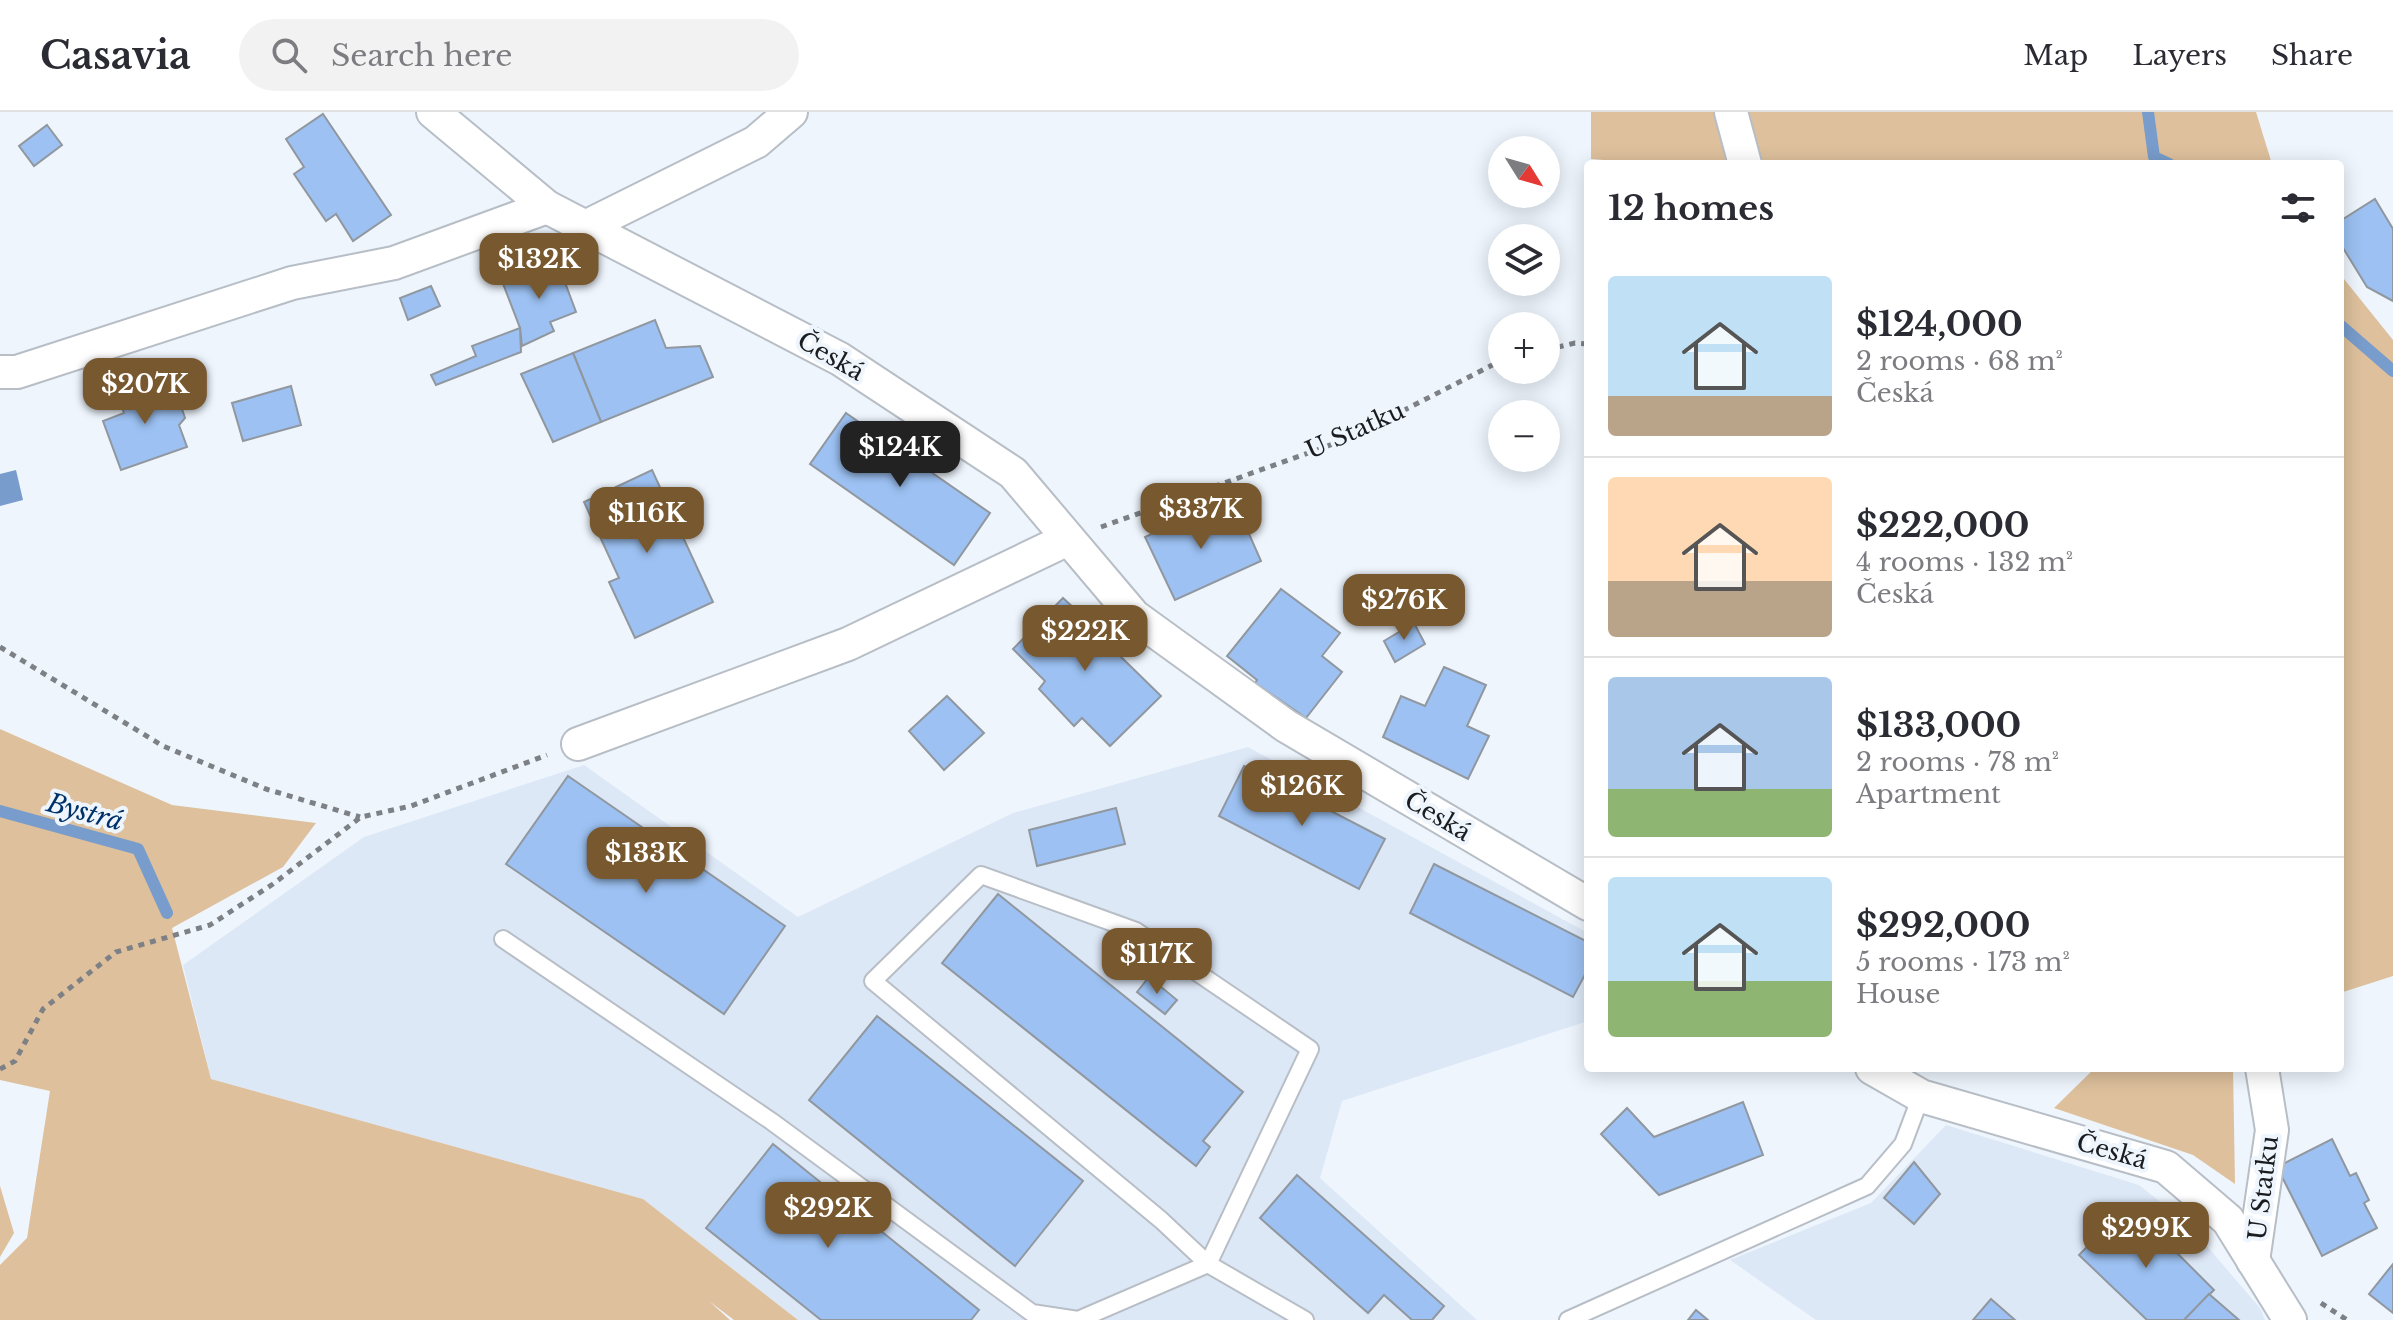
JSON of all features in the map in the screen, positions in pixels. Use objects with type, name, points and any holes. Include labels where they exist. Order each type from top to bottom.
[{"type":"street","name":"Česká","points":[[433,112],[547,207],[840,359],[1013,473],[1134,616],[1273,717],[1584,902]]},
{"type":"street","points":[[583,228],[756,142],[791,112]]},
{"type":"street","points":[[1731,112],[1744,160]]},
{"type":"street","points":[[0,372],[17,372],[292,283],[394,263],[547,207]]},
{"type":"street","points":[[578,744],[848,644],[1068,539]]},
{"type":"street","name":"Česká","points":[[1879,1072],[1921,1096],[2166,1167],[2228,1220],[2290,1320]]},
{"type":"street","name":"U Statku","points":[[2253,1261],[2272,1130],[2263,1072]]},
{"type":"lane","points":[[503,939],[771,1121],[1032,1313],[1078,1320],[1208,1264],[1310,1049],[1136,931],[981,875],[873,981],[1161,1220],[1208,1264],[1305,1320]]},
{"type":"lane","points":[[1568,1320],[1867,1186],[1903,1144],[1921,1096]]},
{"type":"path","points":[[1560,347],[1584,344]]},
{"type":"path","name":"U Statku","points":[[1068,539],[1350,438],[1488,367]]},
{"type":"path","points":[[0,647],[163,746],[266,789],[361,817]]},
{"type":"path","points":[[0,1069],[15,1061],[43,1009],[116,952],[210,925],[273,884],[361,817],[411,806],[578,744]]},
{"type":"shaded area","points":[[1591,112],[2256,112],[2271,160],[1604,160],[1591,159]]},
{"type":"shaded area","points":[[2344,279],[2393,340],[2393,976],[2344,992]]},
{"type":"shaded area","points":[[0,729],[172,805],[316,823],[283,867],[172,928],[211,1079],[643,1199],[798,1320],[734,1320],[709,1301],[730,1320],[0,1320],[0,1265],[27,1238],[50,1091],[0,1080]]},
{"type":"shaded area","points":[[1248,747],[1584,931],[1584,1022],[1342,1101],[1320,1178],[1477,1320],[798,1320],[643,1199],[211,1079],[183,965],[364,837],[584,765],[798,917],[1013,813]]},
{"type":"shaded area","points":[[2091,1072],[2233,1072],[2235,1184],[2193,1155],[2054,1108]]},
{"type":"shaded area","points":[[1946,1125],[2139,1185],[2188,1224],[2260,1308],[2265,1320],[1816,1320],[1730,1260],[1871,1203]]},
{"type":"shaded area","points":[[0,1186],[14,1233],[0,1257]]},
{"type":"water","points":[[16,470],[23,500],[0,506],[0,474]]},
{"type":"building","points":[[323,114],[391,215],[353,241],[336,214],[326,221],[294,174],[304,167],[286,139]]},
{"type":"building","points":[[47,125],[62,145],[34,166],[19,146]]},
{"type":"building","points":[[2375,199],[2393,229],[2393,301],[2367,287],[2344,250],[2344,218]]},
{"type":"building","points":[[557,261],[576,312],[550,322],[554,331],[522,346],[520,328],[502,281]]},
{"type":"building","points":[[431,286],[440,306],[408,320],[400,298]]},
{"type":"building","points":[[655,320],[666,348],[700,346],[713,377],[601,422],[573,353]]},
{"type":"building","points":[[520,328],[521,352],[436,385],[431,375],[476,356],[472,346]]},
{"type":"building","points":[[573,353],[601,422],[553,442],[521,374]]},
{"type":"building","points":[[164,382],[172,406],[182,409],[185,418],[179,425],[187,447],[121,470],[103,421],[124,413],[118,398],[125,395],[126,386],[136,383],[144,389]]},
{"type":"building","points":[[291,386],[301,425],[243,441],[232,403]]},
{"type":"building","points":[[846,413],[990,513],[954,565],[810,464]]},
{"type":"building","points":[[652,470],[713,602],[635,638],[609,582],[619,578],[584,502]]},
{"type":"building","points":[[1220,502],[1234,532],[1246,527],[1261,561],[1175,600],[1145,537]]},
{"type":"building","points":[[1281,589],[1340,633],[1322,656],[1342,672],[1306,718],[1255,683],[1257,680],[1227,656]]},
{"type":"building","points":[[1063,598],[1118,649],[1116,652],[1161,696],[1110,746],[1082,718],[1074,726],[1039,689],[1045,681],[1013,649]]},
{"type":"building","points":[[1414,623],[1425,644],[1395,662],[1384,641]]},
{"type":"building","points":[[1444,667],[1486,685],[1467,726],[1489,736],[1468,779],[1383,737],[1401,696],[1425,706]]},
{"type":"building","points":[[947,696],[984,733],[944,770],[909,731]]},
{"type":"building","points":[[1244,766],[1385,839],[1359,889],[1219,816]]},
{"type":"building","points":[[568,776],[785,926],[724,1014],[506,864]]},
{"type":"building","points":[[1116,808],[1125,844],[1037,866],[1029,830]]},
{"type":"building","points":[[1434,864],[1584,940],[1584,976],[1573,997],[1410,913]]},
{"type":"building","points":[[998,894],[1243,1092],[1203,1141],[1210,1147],[1196,1166],[942,963]]},
{"type":"building","points":[[1149,977],[1177,1000],[1165,1014],[1137,992]]},
{"type":"building","points":[[877,1016],[1083,1181],[1015,1266],[809,1100]]},
{"type":"building","points":[[1743,1102],[1763,1155],[1659,1195],[1601,1134],[1627,1108],[1654,1137]]},
{"type":"building","points":[[2332,1139],[2350,1176],[2356,1173],[2369,1200],[2364,1203],[2377,1228],[2322,1256],[2277,1167]]},
{"type":"building","points":[[773,1144],[979,1310],[971,1320],[821,1320],[706,1228]]},
{"type":"building","points":[[1914,1162],[1940,1194],[1914,1224],[1884,1198]]},
{"type":"building","points":[[1297,1175],[1444,1306],[1432,1320],[1412,1320],[1384,1295],[1368,1313],[1260,1218]]},
{"type":"building","points":[[2125,1208],[2161,1237],[2214,1290],[2184,1320],[2147,1320],[2079,1255]]},
{"type":"building","points":[[2393,1264],[2393,1313],[2369,1294]]},
{"type":"building","points":[[2209,1294],[2239,1320],[2184,1320]]},
{"type":"building","points":[[1991,1299],[2015,1320],[1973,1320]]},
{"type":"building","points":[[1696,1310],[1708,1320],[1688,1320]]},
{"type":"waterway","points":[[2148,112],[2154,157],[2160,160]]},
{"type":"waterway","points":[[2344,328],[2393,371]]},
{"type":"waterway","name":"Bystrá","points":[[0,811],[138,849],[167,913]]}]
